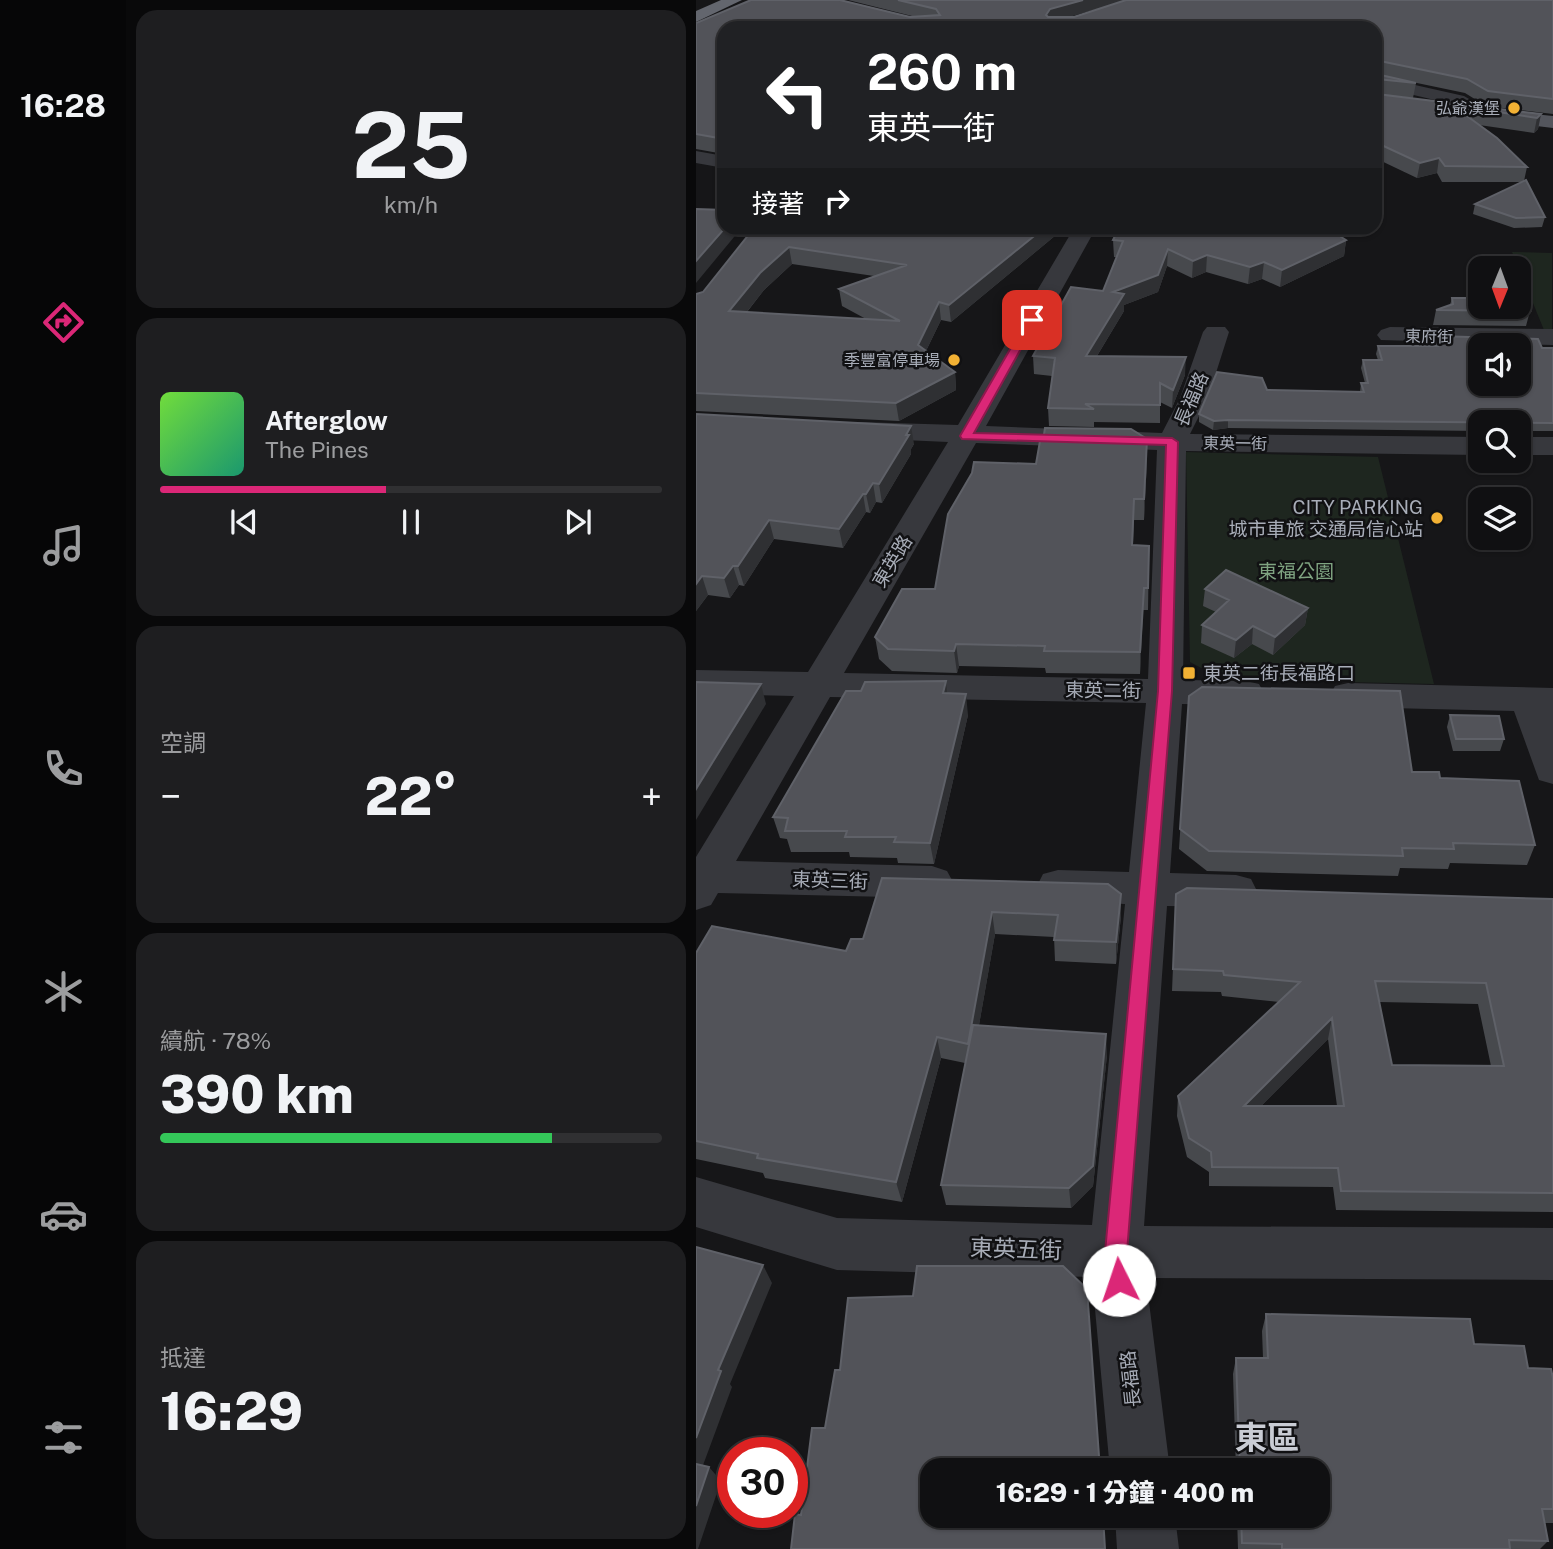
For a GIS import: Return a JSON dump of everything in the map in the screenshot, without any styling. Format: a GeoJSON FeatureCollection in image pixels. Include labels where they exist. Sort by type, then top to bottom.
{"type":"FeatureCollection","features":[{"type":"Feature","properties":{"kind":"highway"},"geometry":{"type":"LineString","coordinates":[[696,17],[734,0]]}},
{"type":"Feature","properties":{"kind":"main road"},"geometry":{"type":"LineString","coordinates":[[1382,102],[1552,122]]}},
{"type":"Feature","properties":{"kind":"street"},"geometry":{"type":"LineString","coordinates":[[696,27],[753,4]]}},
{"type":"Feature","properties":{"kind":"street"},"geometry":{"type":"LineString","coordinates":[[1382,83],[1458,100],[1487,115]]}},
{"type":"Feature","properties":{"kind":"street"},"geometry":{"type":"LineString","coordinates":[[696,158],[717,161]]}},
{"type":"Feature","properties":{"kind":"street","name":"東英路"},"geometry":{"type":"LineString","coordinates":[[699,882],[966,436],[1081,235]]}},
{"type":"Feature","properties":{"kind":"street","name":"長福路"},"geometry":{"type":"LineString","coordinates":[[1139,1458],[1116,1252],[1165,691],[1172,442],[1194,398],[1216,332]]}},
{"type":"Feature","properties":{"kind":"street","name":"東府街"},"geometry":{"type":"LineString","coordinates":[[1390,335],[1552,337]]}},
{"type":"Feature","properties":{"kind":"street","name":"東英一街"},"geometry":{"type":"LineString","coordinates":[[831,428],[966,436],[1172,442],[1468,446]]}},
{"type":"Feature","properties":{"kind":"street"},"geometry":{"type":"LineString","coordinates":[[1531,446],[1552,446]]}},
{"type":"Feature","properties":{"kind":"street","name":"東英二街"},"geometry":{"type":"LineString","coordinates":[[696,682],[1277,694]]}},
{"type":"Feature","properties":{"kind":"street"},"geometry":{"type":"LineString","coordinates":[[1319,695],[1540,700],[1552,770]]}},
{"type":"Feature","properties":{"kind":"street","name":"東英三街"},"geometry":{"type":"LineString","coordinates":[[699,882],[968,883]]}},
{"type":"Feature","properties":{"kind":"street"},"geometry":{"type":"LineString","coordinates":[[1024,885],[1274,892]]}},
{"type":"Feature","properties":{"kind":"street","name":"東英五街"},"geometry":{"type":"LineString","coordinates":[[696,1202],[837,1244],[1116,1252],[1552,1254]]}},
{"type":"Feature","properties":{"kind":"street"},"geometry":{"type":"LineString","coordinates":[[1146,1528],[1149,1549]]}},
{"type":"Feature","properties":{"kind":"green space"},"geometry":{"type":"Polygon","coordinates":[[[1512,252],[1552,253],[1552,330],[1544,330],[1531,298],[1531,256],[1514,256],[1512,252]]]}},
{"type":"Feature","properties":{"kind":"green space","name":"東福公園"},"geometry":{"type":"Polygon","coordinates":[[[1186,452],[1378,457],[1434,684],[1222,679],[1190,662],[1186,452]]]}},
{"type":"Feature","properties":{"kind":"building"},"geometry":{"type":"Polygon","coordinates":[[[751,0],[840,0],[910,17],[940,15],[936,9],[898,0],[1083,0],[1050,9],[1046,15],[1074,17],[1126,0],[1553,0],[1553,99],[1488,91],[1467,79],[1382,61],[1382,21],[717,21],[717,138],[696,134],[696,23],[751,0]]]}},
{"type":"Feature","properties":{"kind":"building"},"geometry":{"type":"Polygon","coordinates":[[[1382,75],[1416,83],[1382,80],[1382,75]]]}},
{"type":"Feature","properties":{"kind":"building"},"geometry":{"type":"Polygon","coordinates":[[[1382,95],[1541,114],[1537,118],[1452,105],[1497,138],[1527,167],[1445,166],[1439,158],[1420,163],[1382,145],[1382,95]]]}},
{"type":"Feature","properties":{"kind":"building"},"geometry":{"type":"Polygon","coordinates":[[[1526,180],[1545,217],[1516,218],[1475,204],[1526,180]]]}},
{"type":"Feature","properties":{"kind":"building"},"geometry":{"type":"Polygon","coordinates":[[[696,209],[717,210],[719,235],[696,261],[696,209]]]}},
{"type":"Feature","properties":{"kind":"building"},"geometry":{"type":"Polygon","coordinates":[[[748,235],[1035,235],[949,305],[939,302],[918,345],[955,372],[896,403],[696,393],[696,294],[703,292],[748,235]],[[789,247],[760,273],[729,311],[900,321],[839,289],[907,265],[789,247]]]}},
{"type":"Feature","properties":{"kind":"building"},"geometry":{"type":"Polygon","coordinates":[[[1116,235],[1338,235],[1346,240],[1282,270],[1264,262],[1250,267],[1207,255],[1193,261],[1168,249],[1158,275],[1113,292],[1124,294],[1086,356],[1186,357],[1173,390],[1160,383],[1160,405],[1085,404],[1094,409],[1048,408],[1055,358],[1033,356],[1071,287],[1103,291],[1123,241],[1113,240],[1116,235]]]}},
{"type":"Feature","properties":{"kind":"building"},"geometry":{"type":"Polygon","coordinates":[[[1452,298],[1468,298],[1468,310],[1436,310],[1453,304],[1452,298]]]}},
{"type":"Feature","properties":{"kind":"building"},"geometry":{"type":"Polygon","coordinates":[[[1437,336],[1468,337],[1468,396],[1531,396],[1531,339],[1538,339],[1542,348],[1553,348],[1553,423],[1531,423],[1531,410],[1468,410],[1468,422],[1214,421],[1199,414],[1217,372],[1262,378],[1267,390],[1364,392],[1361,383],[1368,383],[1363,360],[1382,360],[1378,346],[1438,346],[1437,336]]]}},
{"type":"Feature","properties":{"kind":"building"},"geometry":{"type":"Polygon","coordinates":[[[696,414],[911,426],[906,435],[909,435],[879,484],[873,483],[866,494],[863,494],[839,529],[769,520],[738,566],[733,566],[724,578],[702,576],[696,584],[696,414]]]}},
{"type":"Feature","properties":{"kind":"building"},"geometry":{"type":"Polygon","coordinates":[[[1045,428],[1131,429],[1147,439],[1144,499],[1134,499],[1132,545],[1149,546],[1148,588],[1144,588],[1140,652],[1044,651],[1045,646],[956,644],[954,651],[888,649],[875,637],[902,589],[935,589],[948,514],[972,473],[974,462],[1036,464],[1045,428]]]}},
{"type":"Feature","properties":{"kind":"building"},"geometry":{"type":"Polygon","coordinates":[[[1226,570],[1308,608],[1275,637],[1253,626],[1236,640],[1202,625],[1229,600],[1205,589],[1226,570]]]}},
{"type":"Feature","properties":{"kind":"building"},"geometry":{"type":"Polygon","coordinates":[[[946,681],[943,693],[966,694],[930,843],[894,842],[896,837],[845,837],[847,831],[785,831],[788,818],[773,817],[846,691],[861,691],[865,682],[946,681]]]}},
{"type":"Feature","properties":{"kind":"building"},"geometry":{"type":"Polygon","coordinates":[[[696,682],[761,684],[696,789],[696,682]]]}},
{"type":"Feature","properties":{"kind":"building"},"geometry":{"type":"Polygon","coordinates":[[[1202,687],[1400,691],[1412,772],[1439,772],[1440,778],[1519,781],[1535,845],[1453,843],[1454,849],[1402,848],[1403,856],[1209,851],[1180,829],[1189,696],[1202,687]]]}},
{"type":"Feature","properties":{"kind":"building"},"geometry":{"type":"Polygon","coordinates":[[[1450,715],[1499,716],[1504,739],[1456,739],[1450,715]]]}},
{"type":"Feature","properties":{"kind":"building"},"geometry":{"type":"Polygon","coordinates":[[[882,878],[1108,884],[1121,894],[1116,942],[1054,940],[1058,915],[992,912],[968,1044],[937,1037],[896,1182],[757,1158],[758,1154],[696,1141],[696,953],[712,926],[846,951],[851,939],[863,939],[882,878]]]}},
{"type":"Feature","properties":{"kind":"building"},"geometry":{"type":"Polygon","coordinates":[[[1187,888],[1553,899],[1553,1193],[1341,1191],[1338,1168],[1212,1167],[1211,1152],[1189,1138],[1178,1096],[1300,982],[1224,975],[1223,971],[1173,969],[1176,894],[1187,888]],[[1375,981],[1392,1065],[1504,1066],[1486,983],[1375,981]],[[1332,1018],[1244,1106],[1344,1106],[1332,1018]]]}},
{"type":"Feature","properties":{"kind":"building"},"geometry":{"type":"Polygon","coordinates":[[[973,1025],[1106,1034],[1093,1166],[1069,1188],[941,1185],[973,1025]]]}},
{"type":"Feature","properties":{"kind":"building"},"geometry":{"type":"Polygon","coordinates":[[[696,1247],[763,1265],[718,1370],[721,1371],[696,1438],[696,1247]]]}},
{"type":"Feature","properties":{"kind":"building"},"geometry":{"type":"Polygon","coordinates":[[[917,1266],[1063,1266],[1087,1289],[1099,1458],[920,1458],[920,1528],[1104,1528],[1105,1549],[791,1549],[793,1528],[808,1528],[808,1460],[812,1428],[825,1428],[835,1370],[840,1370],[848,1298],[913,1296],[917,1266]]]}},
{"type":"Feature","properties":{"kind":"building"},"geometry":{"type":"Polygon","coordinates":[[[1266,1314],[1470,1319],[1474,1344],[1524,1346],[1528,1368],[1551,1369],[1553,1378],[1553,1509],[1542,1509],[1548,1541],[1509,1540],[1510,1549],[1282,1549],[1282,1544],[1242,1543],[1241,1528],[1330,1528],[1330,1458],[1240,1458],[1236,1358],[1268,1358],[1266,1314]]]}},
{"type":"Feature","properties":{"kind":"building"},"geometry":{"type":"Polygon","coordinates":[[[696,1464],[709,1467],[696,1506],[696,1464]]]}},
{"type":"Feature","properties":{"kind":"place","name":"弘爺漢堡"},"geometry":{"type":"Point","coordinates":[1514,108]}},
{"type":"Feature","properties":{"kind":"place","name":"季豐富停車場"},"geometry":{"type":"Point","coordinates":[954,360]}},
{"type":"Feature","properties":{"kind":"place","name":"CITY PARKING 城市車旅 交通局信心站"},"geometry":{"type":"Point","coordinates":[1437,518]}},
{"type":"Feature","properties":{"kind":"place","name":"東英二街長福路口"},"geometry":{"type":"Point","coordinates":[1189,673]}},
{"type":"Feature","properties":{"kind":"district","name":"東區"},"geometry":{"type":"Point","coordinates":[1267,1438]}},
{"type":"Feature","properties":{"kind":"route"},"geometry":{"type":"LineString","coordinates":[[1032,320],[966,436],[1172,442],[1165,691],[1116,1252],[1119,1280]]}}]}
